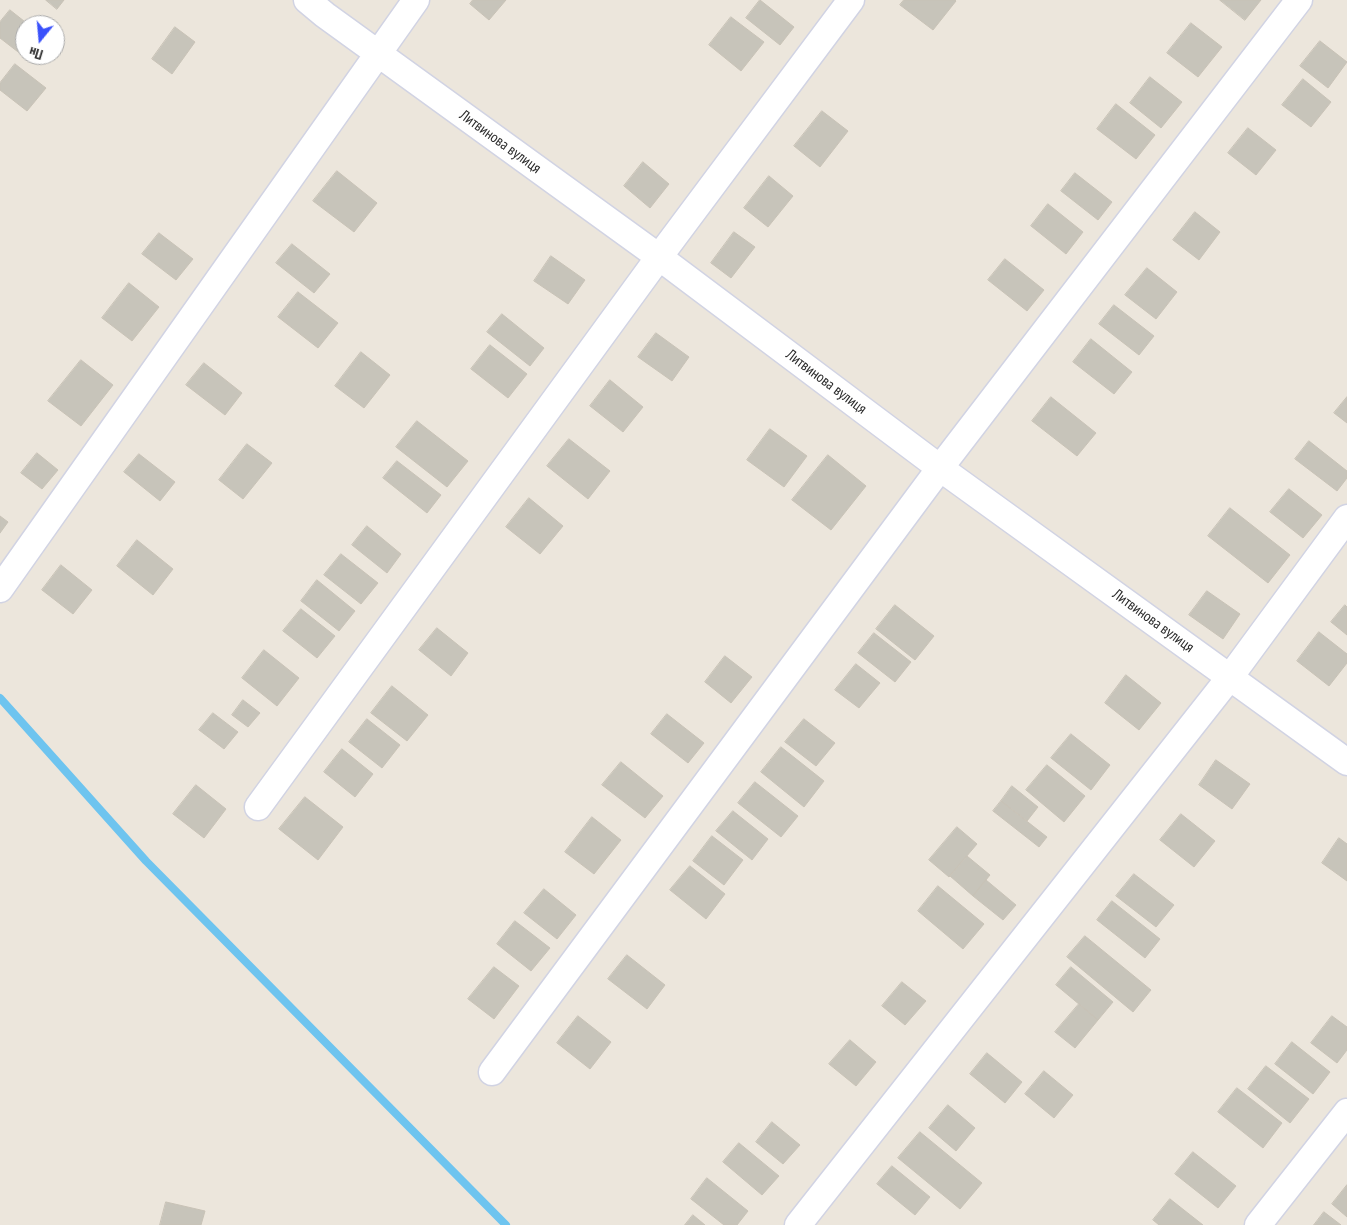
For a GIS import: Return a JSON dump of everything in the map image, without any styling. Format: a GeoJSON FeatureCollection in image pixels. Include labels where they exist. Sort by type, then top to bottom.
{"type":"FeatureCollection","features":[{"type":"Feature","properties":{"kind":"street","name":"Литвинова вулиця"},"geometry":{"type":"LineString","coordinates":[[307,0],[659,257],[940,468],[1347,762]]}},
{"type":"Feature","properties":{"kind":"street"},"geometry":{"type":"LineString","coordinates":[[0,589],[377,52],[416,0]]}},
{"type":"Feature","properties":{"kind":"street"},"geometry":{"type":"LineString","coordinates":[[258,807],[659,257],[851,0]]}},
{"type":"Feature","properties":{"kind":"street"},"geometry":{"type":"LineString","coordinates":[[492,1072],[940,468],[1299,0]]}},
{"type":"Feature","properties":{"kind":"street"},"geometry":{"type":"LineString","coordinates":[[798,1225],[1230,677],[1347,518]]}},
{"type":"Feature","properties":{"kind":"street"},"geometry":{"type":"LineString","coordinates":[[1258,1225],[1347,1112]]}},
{"type":"Feature","properties":{"kind":"building"},"geometry":{"type":"Polygon","coordinates":[[[46,0],[64,0],[57,9],[46,0]]]}},
{"type":"Feature","properties":{"kind":"building"},"geometry":{"type":"Polygon","coordinates":[[[473,0],[506,0],[489,20],[470,4],[473,0]]]}},
{"type":"Feature","properties":{"kind":"building"},"geometry":{"type":"Polygon","coordinates":[[[760,0],[794,27],[780,45],[746,18],[760,0]]]}},
{"type":"Feature","properties":{"kind":"building"},"geometry":{"type":"Polygon","coordinates":[[[904,0],[956,1],[933,30],[900,5],[904,0]]]}},
{"type":"Feature","properties":{"kind":"building"},"geometry":{"type":"Polygon","coordinates":[[[1220,0],[1261,0],[1245,20],[1220,0]]]}},
{"type":"Feature","properties":{"kind":"building"},"geometry":{"type":"Polygon","coordinates":[[[10,10],[16,15],[15,50],[0,38],[0,22],[10,10]]]}},
{"type":"Feature","properties":{"kind":"building"},"geometry":{"type":"Polygon","coordinates":[[[731,17],[764,42],[741,71],[709,45],[731,17]]]}},
{"type":"Feature","properties":{"kind":"building"},"geometry":{"type":"Polygon","coordinates":[[[1191,23],[1222,47],[1198,77],[1167,53],[1191,23]]]}},
{"type":"Feature","properties":{"kind":"building"},"geometry":{"type":"Polygon","coordinates":[[[175,27],[195,42],[172,74],[152,59],[175,27]]]}},
{"type":"Feature","properties":{"kind":"building"},"geometry":{"type":"Polygon","coordinates":[[[1320,41],[1347,62],[1328,88],[1300,66],[1320,41]]]}},
{"type":"Feature","properties":{"kind":"building"},"geometry":{"type":"Polygon","coordinates":[[[15,64],[46,88],[27,111],[0,90],[0,83],[15,64]]]}},
{"type":"Feature","properties":{"kind":"building"},"geometry":{"type":"Polygon","coordinates":[[[1150,77],[1182,102],[1161,128],[1130,103],[1150,77]]]}},
{"type":"Feature","properties":{"kind":"building"},"geometry":{"type":"Polygon","coordinates":[[[1303,79],[1331,102],[1311,127],[1282,105],[1303,79]]]}},
{"type":"Feature","properties":{"kind":"building"},"geometry":{"type":"Polygon","coordinates":[[[1116,104],[1155,135],[1136,159],[1097,129],[1116,104]]]}},
{"type":"Feature","properties":{"kind":"building"},"geometry":{"type":"Polygon","coordinates":[[[822,111],[848,131],[820,167],[794,146],[822,111]]]}},
{"type":"Feature","properties":{"kind":"building"},"geometry":{"type":"Polygon","coordinates":[[[1248,128],[1276,150],[1256,175],[1228,153],[1248,128]]]}},
{"type":"Feature","properties":{"kind":"building"},"geometry":{"type":"Polygon","coordinates":[[[643,162],[669,184],[650,208],[624,186],[643,162]]]}},
{"type":"Feature","properties":{"kind":"building"},"geometry":{"type":"Polygon","coordinates":[[[337,171],[377,203],[354,232],[313,201],[337,171]]]}},
{"type":"Feature","properties":{"kind":"building"},"geometry":{"type":"Polygon","coordinates":[[[1075,173],[1112,202],[1098,220],[1061,191],[1075,173]]]}},
{"type":"Feature","properties":{"kind":"building"},"geometry":{"type":"Polygon","coordinates":[[[769,176],[793,196],[768,227],[744,208],[769,176]]]}},
{"type":"Feature","properties":{"kind":"building"},"geometry":{"type":"Polygon","coordinates":[[[1048,204],[1083,232],[1066,254],[1031,226],[1048,204]]]}},
{"type":"Feature","properties":{"kind":"building"},"geometry":{"type":"Polygon","coordinates":[[[1195,212],[1220,232],[1199,260],[1173,240],[1195,212]]]}},
{"type":"Feature","properties":{"kind":"building"},"geometry":{"type":"Polygon","coordinates":[[[734,232],[755,247],[731,278],[711,263],[734,232]]]}},
{"type":"Feature","properties":{"kind":"building"},"geometry":{"type":"Polygon","coordinates":[[[159,233],[193,259],[176,280],[142,254],[159,233]]]}},
{"type":"Feature","properties":{"kind":"building"},"geometry":{"type":"Polygon","coordinates":[[[292,244],[330,274],[314,293],[276,263],[292,244]]]}},
{"type":"Feature","properties":{"kind":"building"},"geometry":{"type":"Polygon","coordinates":[[[551,256],[585,280],[568,304],[534,281],[551,256]]]}},
{"type":"Feature","properties":{"kind":"building"},"geometry":{"type":"Polygon","coordinates":[[[1005,259],[1044,290],[1027,311],[988,280],[1005,259]]]}},
{"type":"Feature","properties":{"kind":"building"},"geometry":{"type":"Polygon","coordinates":[[[1147,268],[1177,292],[1156,319],[1125,295],[1147,268]]]}},
{"type":"Feature","properties":{"kind":"building"},"geometry":{"type":"Polygon","coordinates":[[[129,283],[159,307],[132,341],[102,318],[129,283]]]}},
{"type":"Feature","properties":{"kind":"building"},"geometry":{"type":"Polygon","coordinates":[[[298,292],[338,323],[318,348],[278,317],[298,292]]]}},
{"type":"Feature","properties":{"kind":"building"},"geometry":{"type":"Polygon","coordinates":[[[1114,305],[1154,336],[1139,355],[1099,324],[1114,305]]]}},
{"type":"Feature","properties":{"kind":"building"},"geometry":{"type":"Polygon","coordinates":[[[502,314],[544,348],[530,366],[487,332],[502,314]]]}},
{"type":"Feature","properties":{"kind":"building"},"geometry":{"type":"Polygon","coordinates":[[[656,333],[689,357],[672,381],[638,357],[656,333]]]}},
{"type":"Feature","properties":{"kind":"building"},"geometry":{"type":"Polygon","coordinates":[[[1091,339],[1132,372],[1114,394],[1073,362],[1091,339]]]}},
{"type":"Feature","properties":{"kind":"building"},"geometry":{"type":"Polygon","coordinates":[[[490,345],[527,374],[508,398],[471,369],[490,345]]]}},
{"type":"Feature","properties":{"kind":"building"},"geometry":{"type":"Polygon","coordinates":[[[361,352],[390,375],[364,408],[335,386],[361,352]]]}},
{"type":"Feature","properties":{"kind":"building"},"geometry":{"type":"Polygon","coordinates":[[[81,360],[113,385],[81,426],[48,401],[81,360]]]}},
{"type":"Feature","properties":{"kind":"building"},"geometry":{"type":"Polygon","coordinates":[[[204,363],[242,393],[225,415],[186,385],[204,363]]]}},
{"type":"Feature","properties":{"kind":"building"},"geometry":{"type":"Polygon","coordinates":[[[610,380],[643,407],[623,432],[590,406],[610,380]]]}},
{"type":"Feature","properties":{"kind":"building"},"geometry":{"type":"Polygon","coordinates":[[[1051,397],[1096,433],[1077,456],[1032,421],[1051,397]]]}},
{"type":"Feature","properties":{"kind":"building"},"geometry":{"type":"Polygon","coordinates":[[[1347,397],[1347,423],[1334,413],[1347,397]]]}},
{"type":"Feature","properties":{"kind":"building"},"geometry":{"type":"Polygon","coordinates":[[[417,421],[468,461],[447,487],[396,447],[417,421]]]}},
{"type":"Feature","properties":{"kind":"building"},"geometry":{"type":"Polygon","coordinates":[[[770,429],[807,456],[784,487],[747,460],[770,429]]]}},
{"type":"Feature","properties":{"kind":"building"},"geometry":{"type":"Polygon","coordinates":[[[569,439],[610,471],[588,499],[547,466],[569,439]]]}},
{"type":"Feature","properties":{"kind":"building"},"geometry":{"type":"Polygon","coordinates":[[[1309,441],[1347,471],[1347,478],[1337,491],[1295,459],[1309,441]]]}},
{"type":"Feature","properties":{"kind":"building"},"geometry":{"type":"Polygon","coordinates":[[[247,444],[272,463],[243,499],[219,480],[247,444]]]}},
{"type":"Feature","properties":{"kind":"building"},"geometry":{"type":"Polygon","coordinates":[[[37,453],[58,470],[42,489],[21,473],[37,453]]]}},
{"type":"Feature","properties":{"kind":"building"},"geometry":{"type":"Polygon","coordinates":[[[139,454],[175,482],[160,501],[124,472],[139,454]]]}},
{"type":"Feature","properties":{"kind":"building"},"geometry":{"type":"Polygon","coordinates":[[[828,455],[866,486],[831,530],[792,500],[828,455]]]}},
{"type":"Feature","properties":{"kind":"building"},"geometry":{"type":"Polygon","coordinates":[[[397,461],[441,495],[427,513],[383,478],[397,461]]]}},
{"type":"Feature","properties":{"kind":"building"},"geometry":{"type":"Polygon","coordinates":[[[1289,489],[1322,515],[1303,538],[1270,512],[1289,489]]]}},
{"type":"Feature","properties":{"kind":"building"},"geometry":{"type":"Polygon","coordinates":[[[529,498],[563,526],[540,554],[506,527],[529,498]]]}},
{"type":"Feature","properties":{"kind":"building"},"geometry":{"type":"Polygon","coordinates":[[[1230,508],[1290,555],[1268,583],[1208,536],[1230,508]]]}},
{"type":"Feature","properties":{"kind":"building"},"geometry":{"type":"Polygon","coordinates":[[[0,516],[8,522],[0,533],[0,516]]]}},
{"type":"Feature","properties":{"kind":"building"},"geometry":{"type":"Polygon","coordinates":[[[367,526],[401,554],[387,573],[352,545],[367,526]]]}},
{"type":"Feature","properties":{"kind":"building"},"geometry":{"type":"Polygon","coordinates":[[[137,540],[173,569],[153,595],[117,566],[137,540]]]}},
{"type":"Feature","properties":{"kind":"building"},"geometry":{"type":"Polygon","coordinates":[[[341,554],[378,583],[361,604],[324,575],[341,554]]]}},
{"type":"Feature","properties":{"kind":"building"},"geometry":{"type":"Polygon","coordinates":[[[61,565],[92,590],[73,614],[42,590],[61,565]]]}},
{"type":"Feature","properties":{"kind":"building"},"geometry":{"type":"Polygon","coordinates":[[[317,580],[355,611],[339,631],[301,601],[317,580]]]}},
{"type":"Feature","properties":{"kind":"building"},"geometry":{"type":"Polygon","coordinates":[[[1207,591],[1240,614],[1223,639],[1189,615],[1207,591]]]}},
{"type":"Feature","properties":{"kind":"building"},"geometry":{"type":"Polygon","coordinates":[[[895,605],[934,636],[915,660],[876,629],[895,605]]]}},
{"type":"Feature","properties":{"kind":"building"},"geometry":{"type":"Polygon","coordinates":[[[1345,605],[1347,607],[1347,635],[1331,622],[1345,605]]]}},
{"type":"Feature","properties":{"kind":"building"},"geometry":{"type":"Polygon","coordinates":[[[301,609],[335,636],[317,658],[283,631],[301,609]]]}},
{"type":"Feature","properties":{"kind":"building"},"geometry":{"type":"Polygon","coordinates":[[[437,628],[468,653],[451,676],[419,650],[437,628]]]}},
{"type":"Feature","properties":{"kind":"building"},"geometry":{"type":"Polygon","coordinates":[[[1319,632],[1347,654],[1347,663],[1329,686],[1297,661],[1319,632]]]}},
{"type":"Feature","properties":{"kind":"building"},"geometry":{"type":"Polygon","coordinates":[[[874,633],[911,662],[895,682],[858,653],[874,633]]]}},
{"type":"Feature","properties":{"kind":"building"},"geometry":{"type":"Polygon","coordinates":[[[264,650],[299,678],[277,706],[242,678],[264,650]]]}},
{"type":"Feature","properties":{"kind":"building"},"geometry":{"type":"Polygon","coordinates":[[[725,656],[752,677],[731,703],[705,682],[725,656]]]}},
{"type":"Feature","properties":{"kind":"building"},"geometry":{"type":"Polygon","coordinates":[[[856,664],[880,683],[859,708],[835,690],[856,664]]]}},
{"type":"Feature","properties":{"kind":"building"},"geometry":{"type":"Polygon","coordinates":[[[1126,675],[1161,703],[1139,730],[1105,703],[1126,675]]]}},
{"type":"Feature","properties":{"kind":"building"},"geometry":{"type":"Polygon","coordinates":[[[392,686],[428,715],[407,741],[371,713],[392,686]]]}},
{"type":"Feature","properties":{"kind":"building"},"geometry":{"type":"Polygon","coordinates":[[[243,700],[260,713],[248,727],[232,715],[243,700]]]}},
{"type":"Feature","properties":{"kind":"building"},"geometry":{"type":"Polygon","coordinates":[[[213,713],[238,732],[224,749],[199,730],[213,713]]]}},
{"type":"Feature","properties":{"kind":"building"},"geometry":{"type":"Polygon","coordinates":[[[667,714],[704,743],[688,763],[651,734],[667,714]]]}},
{"type":"Feature","properties":{"kind":"building"},"geometry":{"type":"Polygon","coordinates":[[[367,719],[400,745],[382,768],[349,742],[367,719]]]}},
{"type":"Feature","properties":{"kind":"building"},"geometry":{"type":"Polygon","coordinates":[[[804,719],[835,743],[816,766],[785,742],[804,719]]]}},
{"type":"Feature","properties":{"kind":"building"},"geometry":{"type":"Polygon","coordinates":[[[1071,734],[1110,765],[1091,790],[1051,758],[1071,734]]]}},
{"type":"Feature","properties":{"kind":"building"},"geometry":{"type":"Polygon","coordinates":[[[781,747],[824,781],[804,807],[761,772],[781,747]]]}},
{"type":"Feature","properties":{"kind":"building"},"geometry":{"type":"Polygon","coordinates":[[[342,749],[373,774],[355,797],[324,772],[342,749]]]}},
{"type":"Feature","properties":{"kind":"building"},"geometry":{"type":"Polygon","coordinates":[[[1216,760],[1250,784],[1232,809],[1199,785],[1216,760]]]}},
{"type":"Feature","properties":{"kind":"building"},"geometry":{"type":"Polygon","coordinates":[[[621,762],[663,796],[645,818],[602,785],[621,762]]]}},
{"type":"Feature","properties":{"kind":"building"},"geometry":{"type":"Polygon","coordinates":[[[1047,765],[1085,796],[1064,822],[1026,790],[1047,765]]]}},
{"type":"Feature","properties":{"kind":"building"},"geometry":{"type":"Polygon","coordinates":[[[755,782],[798,816],[781,837],[738,803],[755,782]]]}},
{"type":"Feature","properties":{"kind":"building"},"geometry":{"type":"Polygon","coordinates":[[[196,785],[226,809],[204,838],[173,814],[196,785]]]}},
{"type":"Feature","properties":{"kind":"building"},"geometry":{"type":"Polygon","coordinates":[[[1012,786],[1038,807],[1027,821],[1001,801],[1012,786]]]}},
{"type":"Feature","properties":{"kind":"building"},"geometry":{"type":"Polygon","coordinates":[[[305,797],[343,827],[318,860],[279,829],[305,797]]]}},
{"type":"Feature","properties":{"kind":"building"},"geometry":{"type":"Polygon","coordinates":[[[1001,801],[1047,837],[1039,847],[993,811],[1001,801]]]}},
{"type":"Feature","properties":{"kind":"building"},"geometry":{"type":"Polygon","coordinates":[[[733,811],[768,839],[752,860],[716,831],[733,811]]]}},
{"type":"Feature","properties":{"kind":"building"},"geometry":{"type":"Polygon","coordinates":[[[1181,814],[1215,841],[1194,867],[1160,840],[1181,814]]]}},
{"type":"Feature","properties":{"kind":"building"},"geometry":{"type":"Polygon","coordinates":[[[592,817],[621,840],[594,874],[565,852],[592,817]]]}},
{"type":"Feature","properties":{"kind":"building"},"geometry":{"type":"Polygon","coordinates":[[[957,827],[977,844],[949,877],[929,860],[957,827]]]}},
{"type":"Feature","properties":{"kind":"building"},"geometry":{"type":"Polygon","coordinates":[[[712,836],[743,860],[724,885],[693,861],[712,836]]]}},
{"type":"Feature","properties":{"kind":"building"},"geometry":{"type":"Polygon","coordinates":[[[1339,838],[1347,844],[1347,881],[1322,863],[1339,838]]]}},
{"type":"Feature","properties":{"kind":"building"},"geometry":{"type":"Polygon","coordinates":[[[967,856],[990,875],[973,896],[950,876],[967,856]]]}},
{"type":"Feature","properties":{"kind":"building"},"geometry":{"type":"Polygon","coordinates":[[[690,866],[725,894],[706,919],[670,890],[690,866]]]}},
{"type":"Feature","properties":{"kind":"building"},"geometry":{"type":"Polygon","coordinates":[[[1134,874],[1174,905],[1156,927],[1116,896],[1134,874]]]}},
{"type":"Feature","properties":{"kind":"building"},"geometry":{"type":"Polygon","coordinates":[[[986,880],[1016,905],[1003,920],[973,896],[986,880]]]}},
{"type":"Feature","properties":{"kind":"building"},"geometry":{"type":"Polygon","coordinates":[[[938,886],[984,924],[963,949],[918,911],[938,886]]]}},
{"type":"Feature","properties":{"kind":"building"},"geometry":{"type":"Polygon","coordinates":[[[544,889],[576,915],[557,939],[524,913],[544,889]]]}},
{"type":"Feature","properties":{"kind":"building"},"geometry":{"type":"Polygon","coordinates":[[[1112,901],[1160,939],[1145,958],[1097,920],[1112,901]]]}},
{"type":"Feature","properties":{"kind":"building"},"geometry":{"type":"Polygon","coordinates":[[[515,921],[550,948],[531,971],[497,944],[515,921]]]}},
{"type":"Feature","properties":{"kind":"building"},"geometry":{"type":"Polygon","coordinates":[[[1085,936],[1151,990],[1133,1012],[1067,957],[1085,936]]]}},
{"type":"Feature","properties":{"kind":"building"},"geometry":{"type":"Polygon","coordinates":[[[627,955],[665,985],[647,1009],[608,979],[627,955]]]}},
{"type":"Feature","properties":{"kind":"building"},"geometry":{"type":"Polygon","coordinates":[[[494,967],[519,986],[494,1019],[468,999],[494,967]]]}},
{"type":"Feature","properties":{"kind":"building"},"geometry":{"type":"Polygon","coordinates":[[[1071,967],[1113,1002],[1098,1020],[1056,985],[1071,967]]]}},
{"type":"Feature","properties":{"kind":"building"},"geometry":{"type":"Polygon","coordinates":[[[902,982],[926,1001],[905,1025],[882,1006],[902,982]]]}},
{"type":"Feature","properties":{"kind":"building"},"geometry":{"type":"Polygon","coordinates":[[[1079,1004],[1098,1020],[1075,1048],[1055,1032],[1079,1004]]]}},
{"type":"Feature","properties":{"kind":"building"},"geometry":{"type":"Polygon","coordinates":[[[578,1016],[611,1042],[590,1069],[557,1043],[578,1016]]]}},
{"type":"Feature","properties":{"kind":"building"},"geometry":{"type":"Polygon","coordinates":[[[1332,1016],[1347,1027],[1347,1050],[1337,1063],[1311,1043],[1332,1016]]]}},
{"type":"Feature","properties":{"kind":"building"},"geometry":{"type":"Polygon","coordinates":[[[850,1040],[876,1062],[856,1086],[829,1064],[850,1040]]]}},
{"type":"Feature","properties":{"kind":"building"},"geometry":{"type":"Polygon","coordinates":[[[1292,1042],[1330,1072],[1313,1094],[1275,1064],[1292,1042]]]}},
{"type":"Feature","properties":{"kind":"building"},"geometry":{"type":"Polygon","coordinates":[[[987,1053],[1022,1082],[1005,1103],[970,1074],[987,1053]]]}},
{"type":"Feature","properties":{"kind":"building"},"geometry":{"type":"Polygon","coordinates":[[[1266,1066],[1309,1099],[1290,1123],[1248,1089],[1266,1066]]]}},
{"type":"Feature","properties":{"kind":"building"},"geometry":{"type":"Polygon","coordinates":[[[1044,1071],[1073,1095],[1054,1118],[1025,1094],[1044,1071]]]}},
{"type":"Feature","properties":{"kind":"building"},"geometry":{"type":"Polygon","coordinates":[[[1237,1088],[1282,1123],[1263,1148],[1218,1112],[1237,1088]]]}},
{"type":"Feature","properties":{"kind":"building"},"geometry":{"type":"Polygon","coordinates":[[[948,1105],[975,1128],[956,1151],[929,1128],[948,1105]]]}},
{"type":"Feature","properties":{"kind":"building"},"geometry":{"type":"Polygon","coordinates":[[[772,1122],[800,1145],[783,1164],[756,1142],[772,1122]]]}},
{"type":"Feature","properties":{"kind":"building"},"geometry":{"type":"Polygon","coordinates":[[[920,1132],[982,1183],[960,1209],[898,1158],[920,1132]]]}},
{"type":"Feature","properties":{"kind":"building"},"geometry":{"type":"Polygon","coordinates":[[[739,1143],[779,1176],[762,1195],[723,1162],[739,1143]]]}},
{"type":"Feature","properties":{"kind":"building"},"geometry":{"type":"Polygon","coordinates":[[[1193,1152],[1236,1186],[1218,1208],[1175,1174],[1193,1152]]]}},
{"type":"Feature","properties":{"kind":"building"},"geometry":{"type":"Polygon","coordinates":[[[892,1166],[930,1197],[915,1215],[877,1184],[892,1166]]]}},
{"type":"Feature","properties":{"kind":"building"},"geometry":{"type":"Polygon","coordinates":[[[707,1178],[748,1211],[737,1225],[724,1225],[691,1199],[707,1178]]]}},
{"type":"Feature","properties":{"kind":"building"},"geometry":{"type":"Polygon","coordinates":[[[1347,1185],[1347,1217],[1332,1204],[1347,1185]]]}},
{"type":"Feature","properties":{"kind":"building"},"geometry":{"type":"Polygon","coordinates":[[[1170,1199],[1203,1225],[1159,1225],[1153,1220],[1170,1199]]]}},
{"type":"Feature","properties":{"kind":"building"},"geometry":{"type":"Polygon","coordinates":[[[166,1202],[205,1211],[201,1225],[160,1225],[166,1202]]]}},
{"type":"Feature","properties":{"kind":"building"},"geometry":{"type":"Polygon","coordinates":[[[1324,1212],[1341,1225],[1314,1225],[1324,1212]]]}},
{"type":"Feature","properties":{"kind":"building"},"geometry":{"type":"Polygon","coordinates":[[[693,1215],[705,1225],[685,1225],[693,1215]]]}},
{"type":"Feature","properties":{"kind":"waterway"},"geometry":{"type":"LineString","coordinates":[[0,698],[146,861],[506,1225]]}}]}
